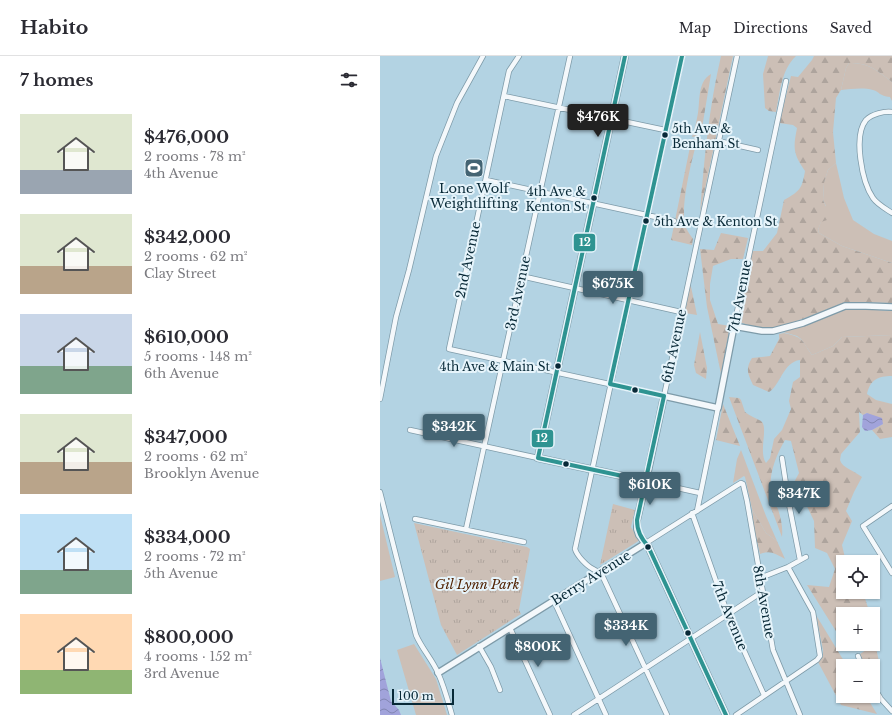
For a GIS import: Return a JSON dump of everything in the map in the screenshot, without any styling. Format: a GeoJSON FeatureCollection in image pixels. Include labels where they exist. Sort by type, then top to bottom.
{"type":"FeatureCollection","features":[{"type":"Feature","properties":{"kind":"main road","name":"6th Avenue"},"geometry":{"type":"LineString","coordinates":[[646,481],[637,524],[639,535],[646,543],[726,715]]}},
{"type":"Feature","properties":{"kind":"street"},"geometry":{"type":"LineString","coordinates":[[380,399],[396,317],[409,270],[436,156],[457,103],[483,56]]}},
{"type":"Feature","properties":{"kind":"street","name":"2nd Avenue"},"geometry":{"type":"LineString","coordinates":[[503,361],[449,349],[509,71],[519,56]]}},
{"type":"Feature","properties":{"kind":"street","name":"3rd Avenue"},"geometry":{"type":"LineString","coordinates":[[466,530],[570,56]]}},
{"type":"Feature","properties":{"kind":"street"},"geometry":{"type":"LineString","coordinates":[[538,458],[625,56]]}},
{"type":"Feature","properties":{"kind":"street"},"geometry":{"type":"LineString","coordinates":[[667,715],[599,572],[592,569],[576,553],[575,549],[682,56]]}},
{"type":"Feature","properties":{"kind":"street","name":"6th Avenue"},"geometry":{"type":"LineString","coordinates":[[646,481],[737,56]]}},
{"type":"Feature","properties":{"kind":"street","name":"7th Avenue"},"geometry":{"type":"LineString","coordinates":[[764,695],[728,615],[694,512],[700,493],[786,81]]}},
{"type":"Feature","properties":{"kind":"street"},"geometry":{"type":"LineString","coordinates":[[504,96],[665,130]]}},
{"type":"Feature","properties":{"kind":"street"},"geometry":{"type":"LineString","coordinates":[[892,112],[876,114],[866,120],[861,134],[860,151],[864,176],[873,198],[892,213]]}},
{"type":"Feature","properties":{"kind":"street"},"geometry":{"type":"LineString","coordinates":[[718,141],[758,150]]}},
{"type":"Feature","properties":{"kind":"street"},"geometry":{"type":"LineString","coordinates":[[486,180],[674,221]]}},
{"type":"Feature","properties":{"kind":"street"},"geometry":{"type":"LineString","coordinates":[[521,276],[682,312]]}},
{"type":"Feature","properties":{"kind":"street"},"geometry":{"type":"LineString","coordinates":[[734,326],[762,331],[773,331],[803,322],[845,306],[892,307]]}},
{"type":"Feature","properties":{"kind":"street"},"geometry":{"type":"LineString","coordinates":[[503,361],[718,408]]}},
{"type":"Feature","properties":{"kind":"street"},"geometry":{"type":"LineString","coordinates":[[410,430],[700,493]]}},
{"type":"Feature","properties":{"kind":"street"},"geometry":{"type":"LineString","coordinates":[[782,458],[790,512],[800,560]]}},
{"type":"Feature","properties":{"kind":"street","name":"Berry Avenue"},"geometry":{"type":"LineString","coordinates":[[438,673],[694,512],[736,486],[743,484]]}},
{"type":"Feature","properties":{"kind":"street","name":"8th Avenue"},"geometry":{"type":"LineString","coordinates":[[743,484],[773,650],[800,715]]}},
{"type":"Feature","properties":{"kind":"street"},"geometry":{"type":"LineString","coordinates":[[380,492],[416,635],[438,673],[452,715]]}},
{"type":"Feature","properties":{"kind":"street"},"geometry":{"type":"LineString","coordinates":[[892,506],[863,526],[892,573]]}},
{"type":"Feature","properties":{"kind":"street"},"geometry":{"type":"LineString","coordinates":[[415,519],[524,542]]}},
{"type":"Feature","properties":{"kind":"street"},"geometry":{"type":"LineString","coordinates":[[760,578],[788,567],[806,557]]}},
{"type":"Feature","properties":{"kind":"street"},"geometry":{"type":"LineString","coordinates":[[736,715],[817,660],[820,656],[813,612],[788,567]]}},
{"type":"Feature","properties":{"kind":"street"},"geometry":{"type":"LineString","coordinates":[[574,715],[762,592]]}},
{"type":"Feature","properties":{"kind":"street"},"geometry":{"type":"LineString","coordinates":[[554,601],[606,715]]}},
{"type":"Feature","properties":{"kind":"street"},"geometry":{"type":"LineString","coordinates":[[510,628],[550,715]]}},
{"type":"Feature","properties":{"kind":"street"},"geometry":{"type":"LineString","coordinates":[[479,646],[492,668],[500,690]]}},
{"type":"Feature","properties":{"kind":"street"},"geometry":{"type":"LineString","coordinates":[[880,697],[892,711]]}},
{"type":"Feature","properties":{"kind":"green space"},"geometry":{"type":"Polygon","coordinates":[[[721,56],[733,56],[700,213],[703,173],[713,95],[721,56]]]}},
{"type":"Feature","properties":{"kind":"green space"},"geometry":{"type":"Polygon","coordinates":[[[768,56],[796,56],[787,68],[784,75],[776,112],[769,111],[765,108],[763,74],[768,56]]]}},
{"type":"Feature","properties":{"kind":"green space"},"geometry":{"type":"Polygon","coordinates":[[[814,56],[892,56],[892,82],[872,68],[862,64],[849,63],[846,68],[841,90],[836,98],[833,132],[836,163],[828,170],[824,183],[823,200],[829,213],[827,220],[821,222],[818,230],[819,233],[842,246],[892,263],[892,303],[849,302],[780,327],[763,328],[748,325],[737,321],[752,251],[763,251],[777,233],[784,200],[797,192],[803,182],[805,171],[798,160],[795,151],[797,128],[793,125],[779,123],[791,76],[798,77],[814,56]]]}},
{"type":"Feature","properties":{"kind":"green space"},"geometry":{"type":"Polygon","coordinates":[[[849,63],[862,64],[872,68],[892,82],[892,101],[890,97],[884,96],[869,89],[857,88],[841,90],[846,68],[849,63]]]}},
{"type":"Feature","properties":{"kind":"green space"},"geometry":{"type":"Polygon","coordinates":[[[711,74],[702,128],[699,136],[692,137],[696,125],[701,88],[706,78],[711,74]]]}},
{"type":"Feature","properties":{"kind":"green space"},"geometry":{"type":"Polygon","coordinates":[[[698,138],[687,183],[684,209],[686,228],[693,239],[692,245],[671,240],[691,142],[698,138]]]}},
{"type":"Feature","properties":{"kind":"green space"},"geometry":{"type":"Polygon","coordinates":[[[836,163],[844,198],[853,220],[874,234],[892,241],[892,263],[842,246],[819,233],[818,230],[826,206],[823,200],[824,182],[828,170],[836,163]]]}},
{"type":"Feature","properties":{"kind":"green space"},"geometry":{"type":"Polygon","coordinates":[[[721,233],[748,238],[743,259],[731,259],[713,266],[710,284],[710,300],[718,324],[730,326],[721,374],[707,307],[700,249],[714,250],[721,233]]]}},
{"type":"Feature","properties":{"kind":"green space"},"geometry":{"type":"Polygon","coordinates":[[[690,282],[697,315],[685,313],[690,282]]]}},
{"type":"Feature","properties":{"kind":"green space"},"geometry":{"type":"Polygon","coordinates":[[[846,308],[892,311],[892,335],[842,337],[833,346],[812,355],[801,339],[797,336],[783,332],[846,308]]]}},
{"type":"Feature","properties":{"kind":"green space"},"geometry":{"type":"Polygon","coordinates":[[[700,332],[707,368],[706,379],[696,373],[694,365],[700,332]]]}},
{"type":"Feature","properties":{"kind":"green space"},"geometry":{"type":"Polygon","coordinates":[[[784,333],[795,336],[803,342],[812,355],[833,346],[842,337],[892,335],[892,376],[875,380],[870,385],[867,394],[876,400],[892,404],[892,437],[880,439],[872,430],[883,424],[867,413],[863,415],[859,412],[860,432],[841,454],[841,463],[862,477],[846,511],[852,521],[842,545],[844,555],[836,555],[836,599],[865,599],[868,607],[836,607],[836,631],[807,585],[829,587],[835,569],[827,553],[815,548],[814,521],[804,500],[795,500],[791,488],[799,473],[791,441],[785,440],[775,461],[771,475],[772,498],[778,509],[781,520],[782,537],[729,397],[739,398],[745,412],[761,421],[763,424],[763,452],[766,463],[770,458],[774,439],[782,430],[791,409],[789,401],[793,382],[800,377],[800,360],[794,362],[786,369],[776,385],[769,392],[753,385],[749,375],[748,365],[752,358],[770,356],[779,339],[779,334],[784,333]]]}},
{"type":"Feature","properties":{"kind":"green space"},"geometry":{"type":"Polygon","coordinates":[[[723,404],[740,446],[716,440],[723,404]]]}},
{"type":"Feature","properties":{"kind":"green space"},"geometry":{"type":"Polygon","coordinates":[[[741,450],[777,541],[766,533],[752,509],[745,477],[744,476],[733,483],[737,459],[741,450]]]}},
{"type":"Feature","properties":{"kind":"green space"},"geometry":{"type":"Polygon","coordinates":[[[613,504],[635,510],[631,527],[639,540],[600,565],[613,504]]]}},
{"type":"Feature","properties":{"kind":"green space"},"geometry":{"type":"Polygon","coordinates":[[[752,509],[766,533],[777,541],[785,559],[776,554],[760,554],[754,529],[752,509]]]}},
{"type":"Feature","properties":{"kind":"green space"},"geometry":{"type":"Polygon","coordinates":[[[380,515],[395,577],[380,581],[380,515]]]}},
{"type":"Feature","properties":{"kind":"green space","name":"Gil Lynn Park"},"geometry":{"type":"Polygon","coordinates":[[[414,523],[527,547],[530,549],[519,610],[521,614],[457,655],[441,625],[414,523]]]}},
{"type":"Feature","properties":{"kind":"green space"},"geometry":{"type":"Polygon","coordinates":[[[816,615],[836,648],[836,651],[838,651],[843,659],[836,659],[836,696],[818,662],[823,656],[816,615]]]}},
{"type":"Feature","properties":{"kind":"green space"},"geometry":{"type":"Polygon","coordinates":[[[414,644],[436,679],[447,715],[416,715],[397,650],[414,644]]]}},
{"type":"Feature","properties":{"kind":"green space"},"geometry":{"type":"Polygon","coordinates":[[[864,651],[877,651],[878,659],[862,659],[860,654],[864,651]]]}},
{"type":"Feature","properties":{"kind":"green space"},"geometry":{"type":"Polygon","coordinates":[[[840,703],[870,703],[877,714],[841,705],[840,703]]]}},
{"type":"Feature","properties":{"kind":"water"},"geometry":{"type":"Polygon","coordinates":[[[867,413],[882,418],[883,424],[872,430],[865,431],[862,427],[863,415],[867,413]]]}},
{"type":"Feature","properties":{"kind":"water"},"geometry":{"type":"Polygon","coordinates":[[[380,658],[391,701],[399,710],[401,715],[380,715],[380,658]]]}},
{"type":"Feature","properties":{"kind":"transit line","name":"12"},"geometry":{"type":"LineString","coordinates":[[625,56],[538,458],[646,481]]}},
{"type":"Feature","properties":{"kind":"transit line","name":"12"},"geometry":{"type":"LineString","coordinates":[[682,56],[610,384],[664,396],[637,520],[638,528],[641,537],[648,546],[726,715]]}},
{"type":"Feature","properties":{"kind":"place","name":"5th Ave & Benham St"},"geometry":{"type":"Point","coordinates":[665,135]}},
{"type":"Feature","properties":{"kind":"place","name":"Lone Wolf Weightlifting"},"geometry":{"type":"Point","coordinates":[474,168]}},
{"type":"Feature","properties":{"kind":"place","name":"4th Ave & Kenton St"},"geometry":{"type":"Point","coordinates":[594,198]}},
{"type":"Feature","properties":{"kind":"place","name":"5th Ave & Kenton St"},"geometry":{"type":"Point","coordinates":[646,221]}},
{"type":"Feature","properties":{"kind":"place","name":"4th Ave & Main St"},"geometry":{"type":"Point","coordinates":[558,366]}}]}
